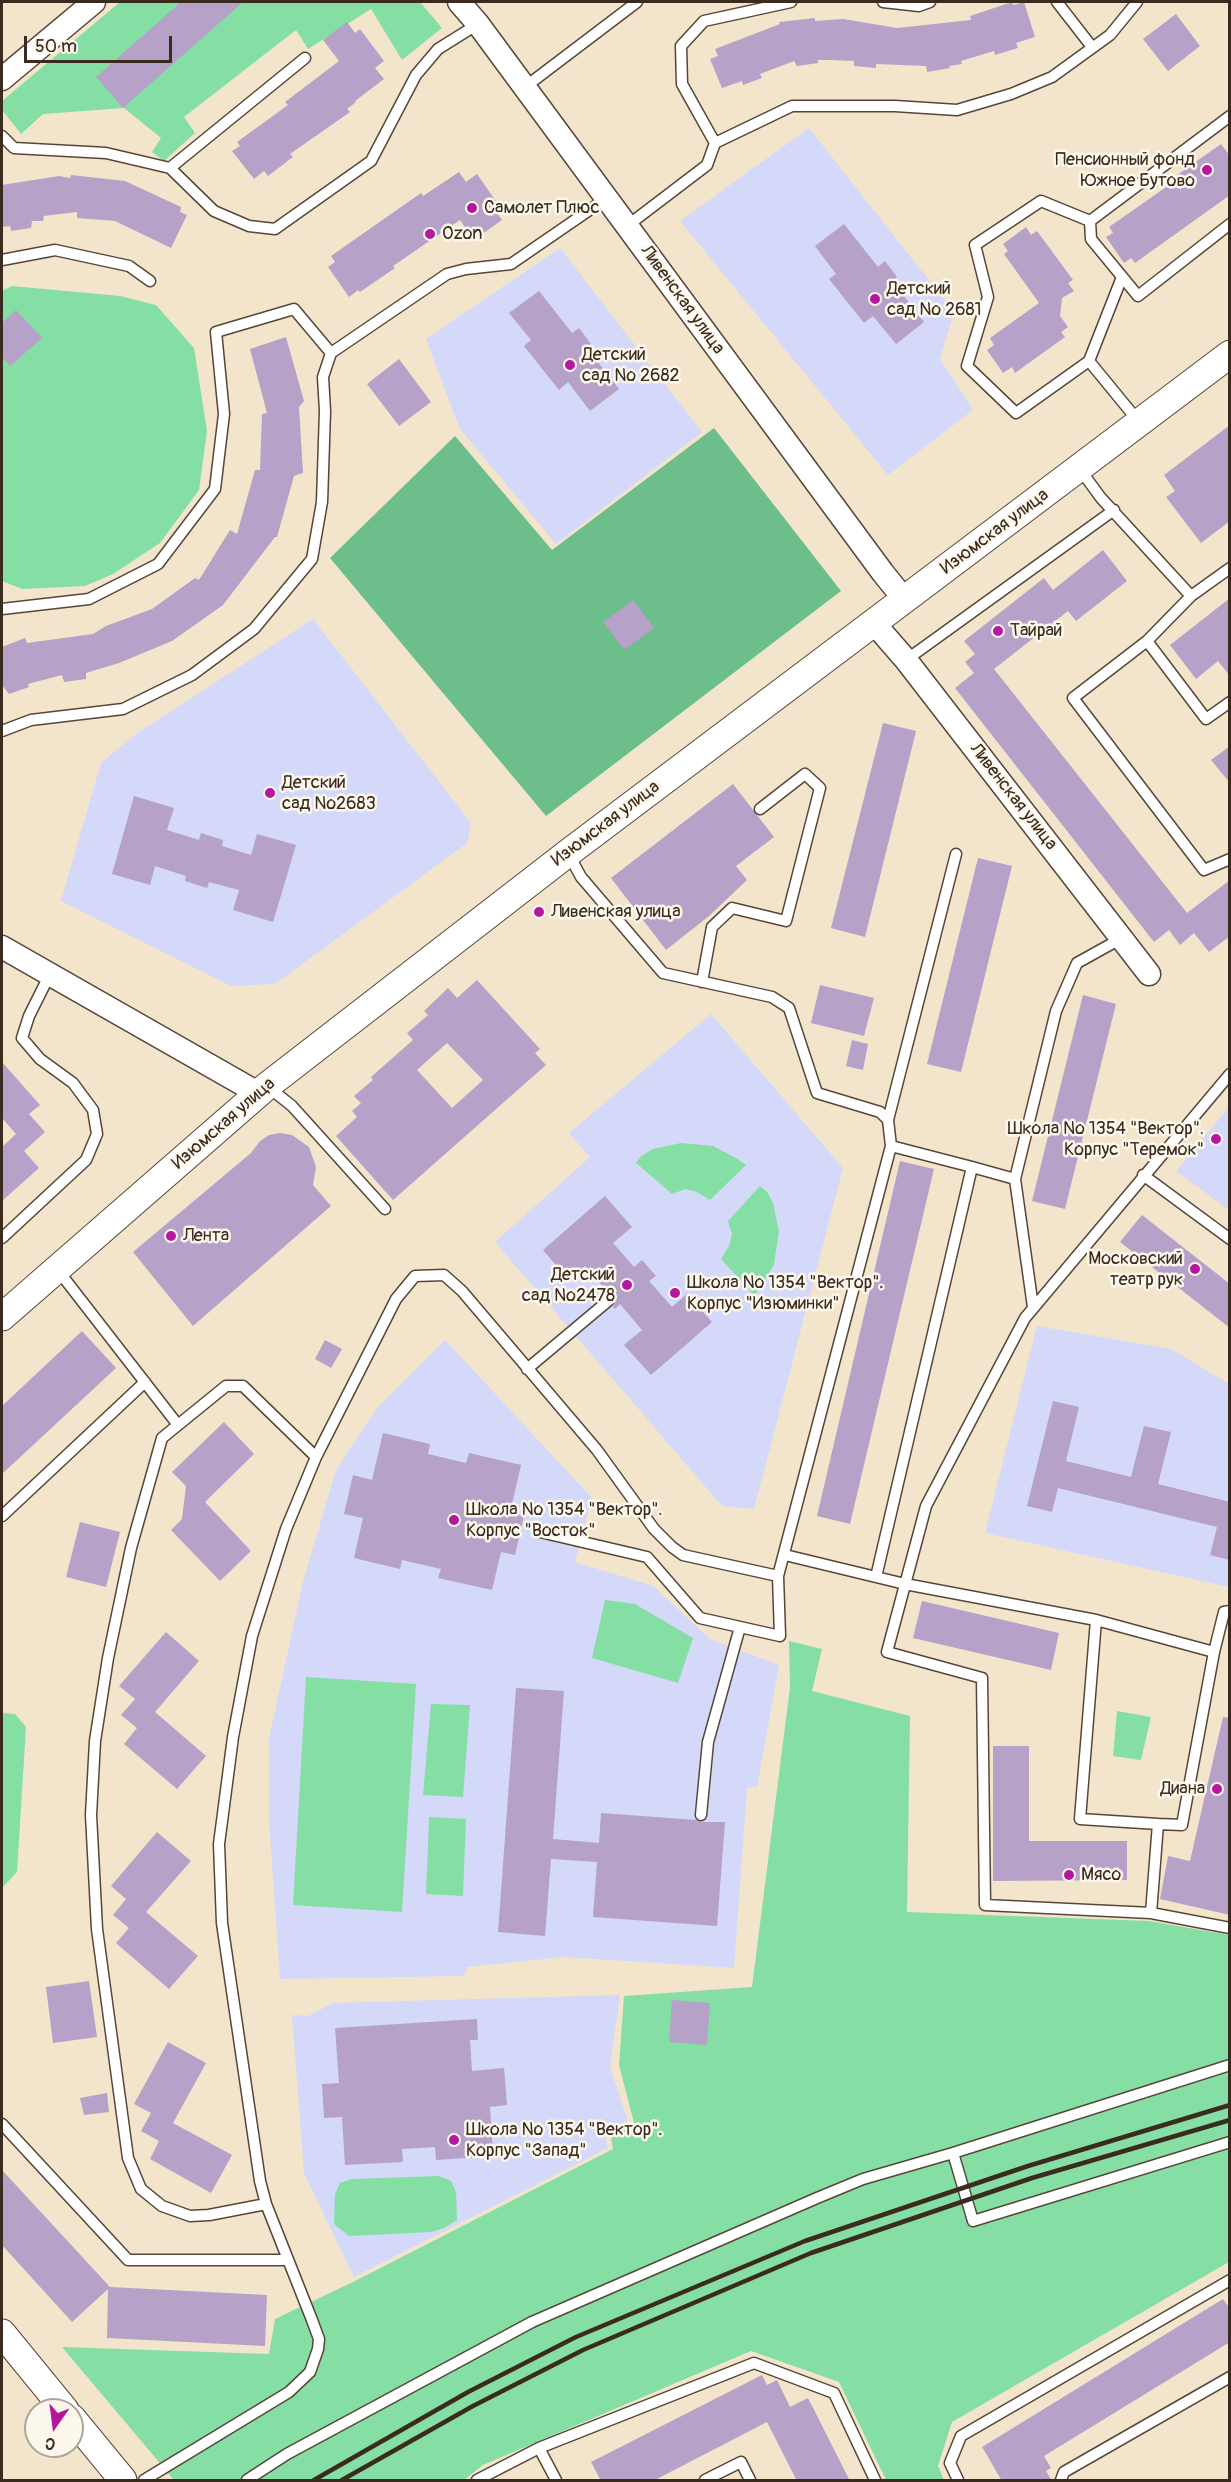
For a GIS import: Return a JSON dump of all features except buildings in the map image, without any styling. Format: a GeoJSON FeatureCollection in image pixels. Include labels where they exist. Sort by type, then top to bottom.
{"type":"FeatureCollection","features":[{"type":"Feature","properties":{"kind":"street"},"geometry":{"type":"LineString","coordinates":[[2,79],[93,2]]}},
{"type":"Feature","properties":{"kind":"street","name":"Ливенская улица"},"geometry":{"type":"LineString","coordinates":[[459,2],[525,87],[904,599]]}},
{"type":"Feature","properties":{"kind":"street","name":"Изюмская улица"},"geometry":{"type":"LineString","coordinates":[[2,1317],[262,1089],[568,853],[1230,354]]}},
{"type":"Feature","properties":{"kind":"street","name":"Ливенская улица"},"geometry":{"type":"LineString","coordinates":[[873,622],[906,660],[1149,974]]}},
{"type":"Feature","properties":{"kind":"street"},"geometry":{"type":"LineString","coordinates":[[2,947],[262,1089]]}},
{"type":"Feature","properties":{"kind":"street"},"geometry":{"type":"LineString","coordinates":[[2,2333],[55,2398]]}},
{"type":"Feature","properties":{"kind":"street"},"geometry":{"type":"LineString","coordinates":[[84,2433],[123,2481]]}},
{"type":"Feature","properties":{"kind":"lane"},"geometry":{"type":"LineString","coordinates":[[525,87],[637,2]]}},
{"type":"Feature","properties":{"kind":"lane"},"geometry":{"type":"LineString","coordinates":[[715,143],[682,84],[681,46],[704,21],[791,2]]}},
{"type":"Feature","properties":{"kind":"lane"},"geometry":{"type":"LineString","coordinates":[[883,2],[919,6],[930,2]]}},
{"type":"Feature","properties":{"kind":"lane"},"geometry":{"type":"LineString","coordinates":[[1057,2],[1092,47]]}},
{"type":"Feature","properties":{"kind":"lane"},"geometry":{"type":"LineString","coordinates":[[627,226],[707,165],[715,143],[792,106],[895,106],[957,110],[1011,94],[1052,77],[1110,34],[1137,2]]}},
{"type":"Feature","properties":{"kind":"lane"},"geometry":{"type":"LineString","coordinates":[[2,136],[14,148],[106,153],[170,168],[214,211],[249,226],[275,229],[371,161],[416,75],[438,49],[478,24]]}},
{"type":"Feature","properties":{"kind":"lane"},"geometry":{"type":"LineString","coordinates":[[170,168],[305,58]]}},
{"type":"Feature","properties":{"kind":"lane"},"geometry":{"type":"LineString","coordinates":[[1090,221],[1230,116]]}},
{"type":"Feature","properties":{"kind":"lane"},"geometry":{"type":"LineString","coordinates":[[2,731],[31,720],[123,709],[192,675],[254,629],[312,559],[322,502],[325,411],[323,377],[331,353],[447,274],[466,269],[511,264],[607,198]]}},
{"type":"Feature","properties":{"kind":"lane"},"geometry":{"type":"LineString","coordinates":[[1090,221],[1041,201],[975,245],[988,297],[967,366],[1016,413],[1089,361],[1122,277]]}},
{"type":"Feature","properties":{"kind":"lane"},"geometry":{"type":"LineString","coordinates":[[1090,221],[1091,239],[1138,296],[1230,224]]}},
{"type":"Feature","properties":{"kind":"lane"},"geometry":{"type":"LineString","coordinates":[[2,260],[55,250],[129,266],[150,281]]}},
{"type":"Feature","properties":{"kind":"lane"},"geometry":{"type":"LineString","coordinates":[[2,609],[89,599],[158,564],[215,489],[224,414],[216,332],[294,309],[331,353]]}},
{"type":"Feature","properties":{"kind":"lane"},"geometry":{"type":"LineString","coordinates":[[1089,361],[1139,422]]}},
{"type":"Feature","properties":{"kind":"lane"},"geometry":{"type":"LineString","coordinates":[[1079,468],[1101,498],[1191,596]]}},
{"type":"Feature","properties":{"kind":"lane"},"geometry":{"type":"LineString","coordinates":[[906,660],[1114,510]]}},
{"type":"Feature","properties":{"kind":"lane"},"geometry":{"type":"LineString","coordinates":[[1227,571],[1191,596],[1147,641],[1073,698],[1204,870],[1230,859]]}},
{"type":"Feature","properties":{"kind":"lane"},"geometry":{"type":"LineString","coordinates":[[1147,641],[1206,719],[1230,702]]}},
{"type":"Feature","properties":{"kind":"lane"},"geometry":{"type":"LineString","coordinates":[[702,982],[712,927],[732,908],[786,921],[820,788],[805,774],[760,809]]}},
{"type":"Feature","properties":{"kind":"lane"},"geometry":{"type":"LineString","coordinates":[[568,853],[581,877],[663,973],[772,997],[789,1008],[817,1093],[880,1112],[888,1120]]}},
{"type":"Feature","properties":{"kind":"lane"},"geometry":{"type":"LineString","coordinates":[[540,1532],[647,1557],[700,1618],[780,1636],[778,1576],[891,1146],[888,1120],[956,854]]}},
{"type":"Feature","properties":{"kind":"lane"},"geometry":{"type":"LineString","coordinates":[[1033,1307],[1015,1179],[1056,1011],[1077,963],[1123,938]]}},
{"type":"Feature","properties":{"kind":"lane"},"geometry":{"type":"LineString","coordinates":[[2,1238],[86,1160],[97,1134],[93,1110],[73,1083],[40,1059],[22,1038],[29,1016],[50,974]]}},
{"type":"Feature","properties":{"kind":"lane"},"geometry":{"type":"LineString","coordinates":[[1230,1074],[1025,1318],[926,1506],[887,1652],[982,1678],[985,1905],[1151,1913],[1230,1928]]}},
{"type":"Feature","properties":{"kind":"lane"},"geometry":{"type":"LineString","coordinates":[[262,1089],[292,1106],[386,1209]]}},
{"type":"Feature","properties":{"kind":"lane"},"geometry":{"type":"LineString","coordinates":[[891,1146],[1015,1179]]}},
{"type":"Feature","properties":{"kind":"lane"},"geometry":{"type":"LineString","coordinates":[[876,1578],[972,1167]]}},
{"type":"Feature","properties":{"kind":"lane"},"geometry":{"type":"LineString","coordinates":[[1143,1175],[1230,1239]]}},
{"type":"Feature","properties":{"kind":"lane"},"geometry":{"type":"LineString","coordinates":[[57,1269],[178,1425]]}},
{"type":"Feature","properties":{"kind":"lane"},"geometry":{"type":"LineString","coordinates":[[144,2481],[289,2392],[310,2372],[315,2362],[319,2339],[266,2204],[260,2181],[222,1923],[219,1844],[233,1737],[252,1636],[286,1529],[316,1458],[396,1299],[415,1276],[444,1275],[462,1291],[597,1450],[654,1529],[672,1548],[683,1555],[778,1576]]}},
{"type":"Feature","properties":{"kind":"lane"},"geometry":{"type":"LineString","coordinates":[[527,1369],[608,1301]]}},
{"type":"Feature","properties":{"kind":"lane"},"geometry":{"type":"LineString","coordinates":[[2,1516],[146,1382]]}},
{"type":"Feature","properties":{"kind":"lane"},"geometry":{"type":"LineString","coordinates":[[266,2204],[209,2215],[190,2216],[162,2206],[141,2189],[128,2158],[97,1929],[91,1815],[95,1741],[108,1658],[131,1548],[162,1438],[226,1386],[243,1386],[316,1458]]}},
{"type":"Feature","properties":{"kind":"lane"},"geometry":{"type":"LineString","coordinates":[[785,1555],[876,1578],[1096,1620],[1214,1652]]}},
{"type":"Feature","properties":{"kind":"lane"},"geometry":{"type":"LineString","coordinates":[[1096,1620],[1080,1819],[1182,1825],[1214,1652],[1224,1612],[1230,1611]]}},
{"type":"Feature","properties":{"kind":"lane"},"geometry":{"type":"LineString","coordinates":[[701,1815],[708,1742],[740,1627]]}},
{"type":"Feature","properties":{"kind":"lane"},"geometry":{"type":"LineString","coordinates":[[1151,1913],[1158,1824]]}},
{"type":"Feature","properties":{"kind":"lane"},"geometry":{"type":"LineString","coordinates":[[247,2481],[287,2454],[532,2322],[863,2179],[953,2153],[1230,2065]]}},
{"type":"Feature","properties":{"kind":"lane"},"geometry":{"type":"LineString","coordinates":[[2,2124],[128,2260],[288,2260]]}},
{"type":"Feature","properties":{"kind":"lane"},"geometry":{"type":"LineString","coordinates":[[953,2153],[973,2221],[1230,2142]]}},
{"type":"Feature","properties":{"kind":"lane"},"geometry":{"type":"LineString","coordinates":[[958,2481],[950,2463],[961,2436],[1230,2280]]}},
{"type":"Feature","properties":{"kind":"lane"},"geometry":{"type":"LineString","coordinates":[[477,2481],[539,2448],[754,2363],[834,2393],[875,2481]]}},
{"type":"Feature","properties":{"kind":"lane"},"geometry":{"type":"LineString","coordinates":[[1061,2481],[1064,2472],[1230,2377]]}},
{"type":"Feature","properties":{"kind":"lane"},"geometry":{"type":"LineString","coordinates":[[539,2448],[556,2481]]}},
{"type":"Feature","properties":{"kind":"lane"},"geometry":{"type":"LineString","coordinates":[[705,2481],[741,2462],[750,2481]]}},
{"type":"Feature","properties":{"kind":"shaded area"},"geometry":{"type":"Polygon","coordinates":[[[809,128],[954,312],[940,359],[973,410],[888,475],[680,221],[809,128]]]}},
{"type":"Feature","properties":{"kind":"shaded area"},"geometry":{"type":"Polygon","coordinates":[[[560,248],[702,432],[556,544],[460,429],[426,339],[560,248]]]}},
{"type":"Feature","properties":{"kind":"shaded area","name":"Детский сад №2683"},"geometry":{"type":"Polygon","coordinates":[[[313,619],[471,823],[467,843],[275,984],[231,986],[61,901],[101,763],[136,734],[313,619]]]}},
{"type":"Feature","properties":{"kind":"shaded area","name":"Школа № 1354 \"Вектор\". Корпус \"Изюминки\""},"geometry":{"type":"Polygon","coordinates":[[[711,1014],[843,1168],[754,1509],[722,1506],[495,1242],[590,1157],[569,1133],[711,1014]]]}},
{"type":"Feature","properties":{"kind":"shaded area","name":"Школа № 1354 \"Вектор\". Корпус \"Теремок\""},"geometry":{"type":"Polygon","coordinates":[[[1229,1107],[1229,1210],[1176,1171],[1229,1107]]]}},
{"type":"Feature","properties":{"kind":"shaded area"},"geometry":{"type":"Polygon","coordinates":[[[1037,1326],[1171,1349],[1229,1384],[1229,1587],[985,1533],[1037,1326]]]}},
{"type":"Feature","properties":{"kind":"shaded area"},"geometry":{"type":"Polygon","coordinates":[[[445,1340],[592,1498],[575,1562],[653,1586],[710,1639],[779,1665],[757,1787],[747,1788],[734,1968],[564,1957],[467,1967],[464,1976],[280,1979],[269,1820],[269,1739],[303,1582],[336,1470],[377,1408],[445,1340]]]}},
{"type":"Feature","properties":{"kind":"shaded area","name":"Школа № 1354 \"Вектор\". Корпус \"Запад\""},"geometry":{"type":"Polygon","coordinates":[[[620,1995],[610,2067],[628,2121],[603,2131],[608,2148],[354,2277],[304,2173],[292,2015],[308,2016],[333,2003],[620,1995]]]}},
{"type":"Feature","properties":{"kind":"green space"},"geometry":{"type":"Polygon","coordinates":[[[120,2],[420,2],[442,28],[402,60],[371,9],[308,49],[296,30],[184,117],[195,133],[164,161],[152,152],[161,138],[124,108],[43,114],[21,134],[2,110],[2,101],[120,2]]]}},
{"type":"Feature","properties":{"kind":"green space"},"geometry":{"type":"Polygon","coordinates":[[[12,286],[120,296],[156,305],[194,348],[207,431],[199,490],[160,543],[113,574],[85,586],[22,589],[2,581],[2,291],[12,286]]]}},
{"type":"Feature","properties":{"kind":"green space"},"geometry":{"type":"Polygon","coordinates":[[[714,428],[841,591],[546,816],[330,558],[455,436],[552,550],[714,428]]]}},
{"type":"Feature","properties":{"kind":"green space"},"geometry":{"type":"Polygon","coordinates":[[[681,1143],[713,1146],[746,1165],[710,1200],[697,1192],[685,1189],[672,1194],[636,1163],[641,1156],[653,1149],[681,1143]]]}},
{"type":"Feature","properties":{"kind":"green space"},"geometry":{"type":"Polygon","coordinates":[[[760,1186],[767,1192],[773,1203],[779,1231],[774,1264],[761,1288],[754,1295],[721,1259],[729,1246],[732,1234],[728,1221],[760,1186]]]}},
{"type":"Feature","properties":{"kind":"green space"},"geometry":{"type":"Polygon","coordinates":[[[605,1600],[635,1604],[693,1638],[678,1683],[592,1658],[605,1600]]]}},
{"type":"Feature","properties":{"kind":"green space"},"geometry":{"type":"Polygon","coordinates":[[[789,1641],[822,1649],[812,1691],[910,1716],[907,1912],[1149,1921],[1229,1935],[1229,2262],[952,2422],[938,2466],[944,2480],[886,2480],[839,2382],[751,2351],[483,2465],[464,2480],[174,2480],[62,2347],[269,2354],[275,2319],[353,2282],[613,2149],[610,2133],[634,2123],[619,2065],[624,1996],[752,1987],[790,1687],[789,1641]]]}},
{"type":"Feature","properties":{"kind":"green space"},"geometry":{"type":"Polygon","coordinates":[[[306,1677],[416,1684],[402,1912],[293,1905],[306,1677]]]}},
{"type":"Feature","properties":{"kind":"green space"},"geometry":{"type":"Polygon","coordinates":[[[431,1704],[470,1705],[463,1797],[423,1795],[431,1704]]]}},
{"type":"Feature","properties":{"kind":"green space"},"geometry":{"type":"Polygon","coordinates":[[[1117,1711],[1151,1717],[1141,1760],[1113,1756],[1117,1711]]]}},
{"type":"Feature","properties":{"kind":"green space"},"geometry":{"type":"Polygon","coordinates":[[[2,1713],[15,1714],[26,1727],[17,1872],[2,1888],[2,1713]]]}},
{"type":"Feature","properties":{"kind":"green space"},"geometry":{"type":"Polygon","coordinates":[[[429,1817],[466,1819],[463,1896],[426,1894],[429,1817]]]}},
{"type":"Feature","properties":{"kind":"green space"},"geometry":{"type":"Polygon","coordinates":[[[439,2176],[451,2181],[456,2192],[457,2220],[444,2228],[431,2232],[349,2236],[334,2224],[335,2194],[340,2183],[352,2179],[439,2176]]]}},
{"type":"Feature","properties":{"kind":"railway"},"geometry":{"type":"LineString","coordinates":[[314,2480],[468,2392],[576,2337],[805,2241],[1028,2166],[1230,2105]]}},
{"type":"Feature","properties":{"kind":"railway"},"geometry":{"type":"LineString","coordinates":[[342,2480],[473,2406],[583,2350],[811,2253],[1032,2178],[1230,2120]]}},
{"type":"Feature","properties":{"kind":"place","name":"Пенсионный фонд Южное Бутово"},"geometry":{"type":"Point","coordinates":[1207,170]}},
{"type":"Feature","properties":{"kind":"place","name":"Самолет Плюс"},"geometry":{"type":"Point","coordinates":[472,208]}},
{"type":"Feature","properties":{"kind":"place","name":"Ozon"},"geometry":{"type":"Point","coordinates":[430,234]}},
{"type":"Feature","properties":{"kind":"place","name":"Детский сад № 2681"},"geometry":{"type":"Point","coordinates":[875,299]}},
{"type":"Feature","properties":{"kind":"place","name":"Детский сад № 2682"},"geometry":{"type":"Point","coordinates":[570,365]}},
{"type":"Feature","properties":{"kind":"place","name":"Тайрай"},"geometry":{"type":"Point","coordinates":[998,631]}},
{"type":"Feature","properties":{"kind":"place","name":"Детский сад №2683"},"geometry":{"type":"Point","coordinates":[270,793]}},
{"type":"Feature","properties":{"kind":"place","name":"Ливенская улица"},"geometry":{"type":"Point","coordinates":[539,912]}},
{"type":"Feature","properties":{"kind":"place","name":"Школа № 1354 \"Вектор\". Корпус \"Теремок\""},"geometry":{"type":"Point","coordinates":[1216,1139]}},
{"type":"Feature","properties":{"kind":"place","name":"Лента"},"geometry":{"type":"Point","coordinates":[171,1236]}},
{"type":"Feature","properties":{"kind":"place","name":"Московский театр рук"},"geometry":{"type":"Point","coordinates":[1195,1269]}},
{"type":"Feature","properties":{"kind":"place","name":"Детский сад №2478"},"geometry":{"type":"Point","coordinates":[627,1285]}},
{"type":"Feature","properties":{"kind":"place","name":"Школа № 1354 \"Вектор\". Корпус \"Изюминки\""},"geometry":{"type":"Point","coordinates":[675,1293]}},
{"type":"Feature","properties":{"kind":"place","name":"Школа № 1354 \"Вектор\". Корпус \"Восток\""},"geometry":{"type":"Point","coordinates":[454,1520]}},
{"type":"Feature","properties":{"kind":"place","name":"Диана"},"geometry":{"type":"Point","coordinates":[1217,1789]}},
{"type":"Feature","properties":{"kind":"place","name":"Мясо"},"geometry":{"type":"Point","coordinates":[1069,1875]}},
{"type":"Feature","properties":{"kind":"place","name":"Школа № 1354 \"Вектор\". Корпус \"Запад\""},"geometry":{"type":"Point","coordinates":[454,2140]}}]}
